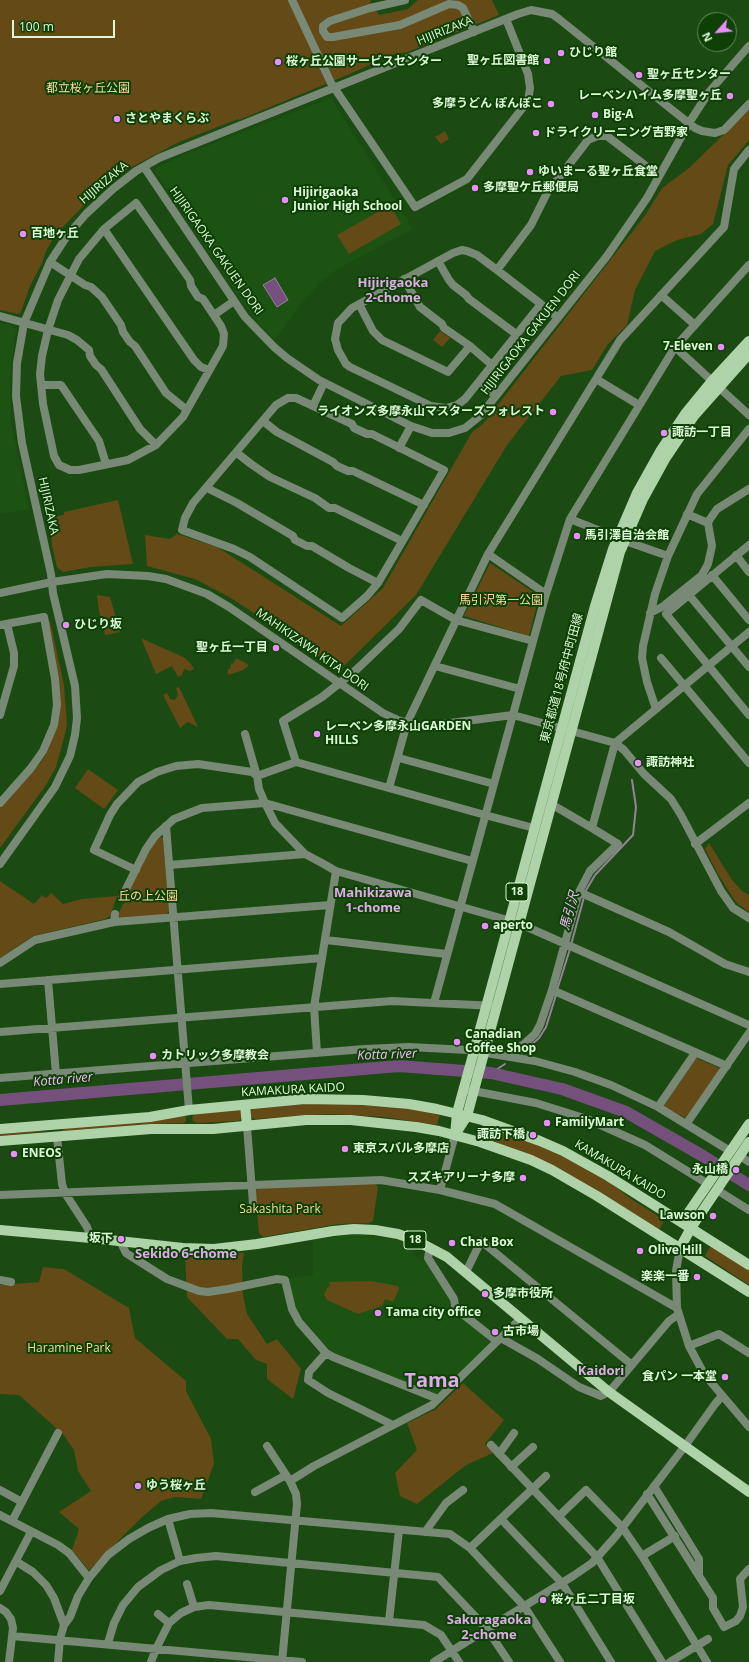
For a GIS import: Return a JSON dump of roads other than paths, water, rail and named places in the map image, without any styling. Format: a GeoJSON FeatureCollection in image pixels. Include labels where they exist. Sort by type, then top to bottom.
{"type":"FeatureCollection","features":[{"type":"Feature","properties":{"kind":"main road","name":"東京都道18号府中町田線"},"geometry":{"type":"LineString","coordinates":[[715,384],[749,341]]}},
{"type":"Feature","properties":{"kind":"main road","name":"東京都道18号府中町田線"},"geometry":{"type":"LineString","coordinates":[[478,1054],[514,921],[551,804],[566,729],[595,606],[637,493],[661,450],[685,414],[715,384],[749,354]]}},
{"type":"Feature","properties":{"kind":"main road","name":"東京都道18号府中町田線"},"geometry":{"type":"LineString","coordinates":[[514,921],[534,828],[566,729]]}},
{"type":"Feature","properties":{"kind":"main road","name":"18"},"geometry":{"type":"LineString","coordinates":[[455,1135],[478,1054]]}},
{"type":"Feature","properties":{"kind":"main road","name":"KAMAKURA KAIDO"},"geometry":{"type":"LineString","coordinates":[[0,1129],[150,1116],[188,1105],[246,1105],[305,1099],[363,1100],[409,1104],[462,1114],[512,1130],[562,1151],[608,1176],[682,1222]]}},
{"type":"Feature","properties":{"kind":"main road"},"geometry":{"type":"LineString","coordinates":[[188,1105],[190,1128]]}},
{"type":"Feature","properties":{"kind":"main road"},"geometry":{"type":"LineString","coordinates":[[246,1105],[247,1126]]}},
{"type":"Feature","properties":{"kind":"main road"},"geometry":{"type":"LineString","coordinates":[[0,1141],[152,1129],[247,1126],[306,1120],[351,1120],[416,1127],[455,1135],[504,1150],[552,1170],[597,1196],[749,1292]]}},
{"type":"Feature","properties":{"kind":"main road"},"geometry":{"type":"LineString","coordinates":[[56,1124],[57,1137]]}},
{"type":"Feature","properties":{"kind":"main road"},"geometry":{"type":"LineString","coordinates":[[680,1248],[682,1222],[749,1124]]}},
{"type":"Feature","properties":{"kind":"main road"},"geometry":{"type":"LineString","coordinates":[[680,1248],[691,1228],[749,1142]]}},
{"type":"Feature","properties":{"kind":"main road"},"geometry":{"type":"LineString","coordinates":[[682,1222],[749,1265]]}},
{"type":"Feature","properties":{"kind":"main road","name":"18"},"geometry":{"type":"LineString","coordinates":[[0,1230],[183,1248],[214,1249],[354,1229],[375,1230],[398,1234],[430,1247],[447,1257],[609,1392],[749,1492]]}},
{"type":"Feature","properties":{"kind":"street"},"geometry":{"type":"LineString","coordinates":[[292,0],[334,88],[415,207],[467,179],[528,101],[530,81],[506,20]]}},
{"type":"Feature","properties":{"kind":"street"},"geometry":{"type":"LineString","coordinates":[[370,8],[376,0]]}},
{"type":"Feature","properties":{"kind":"street"},"geometry":{"type":"LineString","coordinates":[[405,0],[370,8],[330,21],[323,26],[325,34],[327,37],[333,37],[400,25],[449,4],[458,5],[463,8],[474,32]]}},
{"type":"Feature","properties":{"kind":"street","name":"HIJIRIZAKA"},"geometry":{"type":"LineString","coordinates":[[0,864],[55,787],[70,756],[78,718],[75,686],[22,443],[16,396],[17,363],[24,322],[50,262],[67,236],[86,214],[113,189],[144,167],[168,154],[531,10],[552,14],[689,123],[706,132],[720,132],[728,126],[749,104]]}},
{"type":"Feature","properties":{"kind":"street","name":"HIJIRIGAOKA GAKUEN DORI"},"geometry":{"type":"LineString","coordinates":[[144,167],[234,301],[253,326],[274,347],[299,367],[324,383],[411,426],[425,432],[438,434],[460,431],[475,421],[496,396],[620,238],[659,176],[689,123],[714,85],[749,46]]}},
{"type":"Feature","properties":{"kind":"street"},"geometry":{"type":"LineString","coordinates":[[496,270],[531,225],[547,192],[588,140],[597,136],[607,136],[659,176]]}},
{"type":"Feature","properties":{"kind":"street"},"geometry":{"type":"LineString","coordinates":[[389,788],[399,758],[407,723],[488,554],[620,340],[724,227],[734,169],[749,150]]}},
{"type":"Feature","properties":{"kind":"street"},"geometry":{"type":"LineString","coordinates":[[136,203],[190,280],[191,286],[198,296],[203,299],[214,315],[223,330],[224,340],[223,346],[187,410],[166,436],[156,445],[128,460],[74,471],[59,465],[54,456],[43,404],[41,385],[42,356],[48,330],[58,300],[70,274],[86,249],[104,229],[136,203]]}},
{"type":"Feature","properties":{"kind":"street"},"geometry":{"type":"LineString","coordinates":[[104,229],[191,356],[201,368],[209,370]]}},
{"type":"Feature","properties":{"kind":"street"},"geometry":{"type":"LineString","coordinates":[[541,304],[479,383],[461,403],[452,407],[440,408],[431,406],[350,367],[346,364],[338,350],[335,339],[338,323],[359,304],[453,253],[467,251],[476,254],[541,304],[558,318]]}},
{"type":"Feature","properties":{"kind":"street"},"geometry":{"type":"LineString","coordinates":[[438,261],[453,285],[469,299],[516,334]]}},
{"type":"Feature","properties":{"kind":"street"},"geometry":{"type":"LineString","coordinates":[[50,262],[91,287],[102,297],[121,326],[123,332],[135,346],[166,393],[187,410]]}},
{"type":"Feature","properties":{"kind":"street"},"geometry":{"type":"LineString","coordinates":[[434,1003],[446,954],[461,906],[472,861],[546,594],[570,519],[675,347],[749,265]]}},
{"type":"Feature","properties":{"kind":"street"},"geometry":{"type":"LineString","coordinates":[[404,280],[420,307],[442,324],[444,328],[454,337],[470,346],[492,365]]}},
{"type":"Feature","properties":{"kind":"street"},"geometry":{"type":"LineString","coordinates":[[661,295],[695,325]]}},
{"type":"Feature","properties":{"kind":"street"},"geometry":{"type":"LineString","coordinates":[[214,315],[234,301]]}},
{"type":"Feature","properties":{"kind":"street"},"geometry":{"type":"LineString","coordinates":[[359,304],[373,331],[382,340],[448,372],[470,346]]}},
{"type":"Feature","properties":{"kind":"street"},"geometry":{"type":"LineString","coordinates":[[0,316],[68,335],[77,340],[89,350],[90,356],[96,365],[101,369],[140,428],[156,445]]}},
{"type":"Feature","properties":{"kind":"street"},"geometry":{"type":"LineString","coordinates":[[675,347],[749,415]]}},
{"type":"Feature","properties":{"kind":"street"},"geometry":{"type":"LineString","coordinates":[[596,379],[639,405]]}},
{"type":"Feature","properties":{"kind":"street"},"geometry":{"type":"LineString","coordinates":[[313,406],[324,383]]}},
{"type":"Feature","properties":{"kind":"street"},"geometry":{"type":"LineString","coordinates":[[479,383],[496,396]]}},
{"type":"Feature","properties":{"kind":"street"},"geometry":{"type":"LineString","coordinates":[[41,385],[61,385],[99,441],[106,464]]}},
{"type":"Feature","properties":{"kind":"street"},"geometry":{"type":"LineString","coordinates":[[288,398],[296,398],[352,424],[354,428],[367,434],[372,434],[444,470],[378,583],[367,596],[342,618],[239,551],[182,530],[193,503],[263,421],[276,405],[288,398]]}},
{"type":"Feature","properties":{"kind":"street"},"geometry":{"type":"LineString","coordinates":[[263,421],[293,442],[333,462],[337,466],[348,471],[353,471],[424,505]]}},
{"type":"Feature","properties":{"kind":"street"},"geometry":{"type":"LineString","coordinates":[[400,448],[411,426]]}},
{"type":"Feature","properties":{"kind":"street"},"geometry":{"type":"LineString","coordinates":[[656,709],[647,682],[642,658],[650,613],[668,556],[697,494],[749,429]]}},
{"type":"Feature","properties":{"kind":"street"},"geometry":{"type":"LineString","coordinates":[[237,452],[270,477],[315,498],[329,508],[335,508],[402,541]]}},
{"type":"Feature","properties":{"kind":"street"},"geometry":{"type":"LineString","coordinates":[[207,488],[237,503],[293,536],[295,540],[307,546],[312,546],[378,583]]}},
{"type":"Feature","properties":{"kind":"street"},"geometry":{"type":"LineString","coordinates":[[650,613],[662,607],[702,575],[708,564],[712,546],[708,523],[717,509],[749,489]]}},
{"type":"Feature","properties":{"kind":"street"},"geometry":{"type":"LineString","coordinates":[[687,514],[708,523]]}},
{"type":"Feature","properties":{"kind":"street"},"geometry":{"type":"LineString","coordinates":[[570,519],[668,556]]}},
{"type":"Feature","properties":{"kind":"street"},"geometry":{"type":"LineString","coordinates":[[749,545],[666,614],[749,716]]}},
{"type":"Feature","properties":{"kind":"street"},"geometry":{"type":"LineString","coordinates":[[488,554],[546,594]]}},
{"type":"Feature","properties":{"kind":"street"},"geometry":{"type":"LineString","coordinates":[[736,555],[749,572]]}},
{"type":"Feature","properties":{"kind":"street","name":"MAHIKIZAWA KITA DORI"},"geometry":{"type":"LineString","coordinates":[[0,593],[52,582],[101,575],[122,574],[148,576],[186,585],[207,594],[229,607],[383,713],[407,723],[434,725],[513,715],[615,743]]}},
{"type":"Feature","properties":{"kind":"street"},"geometry":{"type":"LineString","coordinates":[[712,575],[749,620]]}},
{"type":"Feature","properties":{"kind":"street"},"geometry":{"type":"LineString","coordinates":[[689,595],[749,667]]}},
{"type":"Feature","properties":{"kind":"street"},"geometry":{"type":"LineString","coordinates":[[296,762],[283,721],[340,684],[399,629],[421,600],[456,620],[533,641]]}},
{"type":"Feature","properties":{"kind":"street"},"geometry":{"type":"LineString","coordinates":[[0,714],[14,666],[14,653],[4,625],[44,617],[56,679],[57,705],[54,725],[43,751],[31,768],[0,803]]}},
{"type":"Feature","properties":{"kind":"street"},"geometry":{"type":"LineString","coordinates":[[592,828],[615,743],[749,632]]}},
{"type":"Feature","properties":{"kind":"street"},"geometry":{"type":"LineString","coordinates":[[661,658],[749,763]]}},
{"type":"Feature","properties":{"kind":"street"},"geometry":{"type":"LineString","coordinates":[[435,666],[520,689]]}},
{"type":"Feature","properties":{"kind":"street"},"geometry":{"type":"LineString","coordinates":[[245,734],[257,776],[259,790],[265,804],[276,822],[305,854],[336,871],[514,921],[749,1025]]}},
{"type":"Feature","properties":{"kind":"street"},"geometry":{"type":"LineString","coordinates":[[615,743],[624,750],[644,774],[671,799],[727,902],[733,908],[749,918]]}},
{"type":"Feature","properties":{"kind":"street"},"geometry":{"type":"LineString","coordinates":[[399,758],[494,784]]}},
{"type":"Feature","properties":{"kind":"street"},"geometry":{"type":"LineString","coordinates":[[257,776],[296,762],[534,828]]}},
{"type":"Feature","properties":{"kind":"street"},"geometry":{"type":"LineString","coordinates":[[136,870],[94,850],[110,815],[117,804],[138,782],[157,772],[170,768],[198,764],[252,772],[257,776]]}},
{"type":"Feature","properties":{"kind":"street"},"geometry":{"type":"LineString","coordinates":[[695,844],[749,802]]}},
{"type":"Feature","properties":{"kind":"street"},"geometry":{"type":"LineString","coordinates":[[122,897],[146,849],[155,836],[174,819],[202,808],[265,804],[472,861]]}},
{"type":"Feature","properties":{"kind":"street"},"geometry":{"type":"LineString","coordinates":[[507,1055],[518,1050],[535,1034],[556,992],[566,944],[590,871],[618,844],[551,804]]}},
{"type":"Feature","properties":{"kind":"street"},"geometry":{"type":"LineString","coordinates":[[166,826],[188,1105]]}},
{"type":"Feature","properties":{"kind":"street"},"geometry":{"type":"LineString","coordinates":[[169,865],[305,854]]}},
{"type":"Feature","properties":{"kind":"street"},"geometry":{"type":"LineString","coordinates":[[317,1053],[314,1007],[336,871]]}},
{"type":"Feature","properties":{"kind":"street"},"geometry":{"type":"LineString","coordinates":[[583,894],[669,932],[725,964],[749,972]]}},
{"type":"Feature","properties":{"kind":"street"},"geometry":{"type":"LineString","coordinates":[[0,963],[35,940],[114,918],[173,917],[330,905]]}},
{"type":"Feature","properties":{"kind":"street"},"geometry":{"type":"LineString","coordinates":[[326,940],[446,954]]}},
{"type":"Feature","properties":{"kind":"street"},"geometry":{"type":"LineString","coordinates":[[0,984],[322,958]]}},
{"type":"Feature","properties":{"kind":"street"},"geometry":{"type":"LineString","coordinates":[[48,980],[56,1074]]}},
{"type":"Feature","properties":{"kind":"street"},"geometry":{"type":"LineString","coordinates":[[556,992],[727,1066]]}},
{"type":"Feature","properties":{"kind":"street"},"geometry":{"type":"LineString","coordinates":[[0,1032],[392,1000],[491,1006]]}},
{"type":"Feature","properties":{"kind":"street"},"geometry":{"type":"LineString","coordinates":[[687,1123],[749,1034]]}},
{"type":"Feature","properties":{"kind":"street"},"geometry":{"type":"LineString","coordinates":[[0,1078],[185,1066],[317,1053],[409,1047],[478,1054],[507,1055],[548,1064],[582,1074],[635,1095],[658,1106],[687,1123],[729,1153]]}},
{"type":"Feature","properties":{"kind":"street"},"geometry":{"type":"LineString","coordinates":[[658,1106],[695,1053]]}},
{"type":"Feature","properties":{"kind":"street"},"geometry":{"type":"LineString","coordinates":[[469,1086],[536,1103],[587,1119],[645,1145],[710,1181]]}},
{"type":"Feature","properties":{"kind":"street"},"geometry":{"type":"LineString","coordinates":[[247,1126],[253,1204]]}},
{"type":"Feature","properties":{"kind":"street"},"geometry":{"type":"LineString","coordinates":[[440,1190],[455,1135]]}},
{"type":"Feature","properties":{"kind":"street"},"geometry":{"type":"LineString","coordinates":[[57,1137],[60,1174],[65,1193],[87,1227],[91,1238]]}},
{"type":"Feature","properties":{"kind":"street"},"geometry":{"type":"LineString","coordinates":[[738,1158],[749,1162]]}},
{"type":"Feature","properties":{"kind":"street"},"geometry":{"type":"LineString","coordinates":[[0,1195],[381,1180],[440,1190],[495,1204],[678,1311]]}},
{"type":"Feature","properties":{"kind":"street"},"geometry":{"type":"LineString","coordinates":[[718,1187],[749,1210]]}},
{"type":"Feature","properties":{"kind":"street"},"geometry":{"type":"LineString","coordinates":[[491,1212],[495,1204]]}},
{"type":"Feature","properties":{"kind":"street"},"geometry":{"type":"LineString","coordinates":[[466,1272],[482,1239],[632,1365]]}},
{"type":"Feature","properties":{"kind":"street"},"geometry":{"type":"LineString","coordinates":[[120,1241],[126,1253],[167,1279],[199,1291],[228,1289],[277,1279],[285,1280],[292,1309],[299,1322],[326,1353],[438,1399]]}},
{"type":"Feature","properties":{"kind":"street"},"geometry":{"type":"LineString","coordinates":[[430,1247],[428,1258],[454,1299],[455,1306],[460,1312],[493,1338],[500,1338],[527,1352],[579,1386],[601,1396],[609,1392],[678,1311]]}},
{"type":"Feature","properties":{"kind":"street"},"geometry":{"type":"LineString","coordinates":[[680,1248],[676,1271],[678,1311],[689,1346],[704,1374],[749,1427]]}},
{"type":"Feature","properties":{"kind":"street"},"geometry":{"type":"LineString","coordinates":[[0,1280],[11,1282]]}},
{"type":"Feature","properties":{"kind":"street"},"geometry":{"type":"LineString","coordinates":[[255,1492],[314,1466],[432,1405],[521,1318]]}},
{"type":"Feature","properties":{"kind":"street"},"geometry":{"type":"LineString","coordinates":[[689,1346],[720,1334],[749,1353]]}},
{"type":"Feature","properties":{"kind":"street"},"geometry":{"type":"LineString","coordinates":[[326,1353],[310,1372],[308,1380],[328,1393],[393,1425]]}},
{"type":"Feature","properties":{"kind":"street"},"geometry":{"type":"LineString","coordinates":[[434,1662],[562,1583],[585,1568],[597,1557],[654,1486],[722,1396]]}},
{"type":"Feature","properties":{"kind":"street"},"geometry":{"type":"LineString","coordinates":[[499,1454],[514,1432]]}},
{"type":"Feature","properties":{"kind":"street"},"geometry":{"type":"LineString","coordinates":[[12,1521],[58,1433]]}},
{"type":"Feature","properties":{"kind":"street"},"geometry":{"type":"LineString","coordinates":[[491,1445],[597,1557],[662,1662]]}},
{"type":"Feature","properties":{"kind":"street"},"geometry":{"type":"LineString","coordinates":[[267,1446],[288,1478],[296,1494],[297,1504],[288,1613],[282,1661]]}},
{"type":"Feature","properties":{"kind":"street"},"geometry":{"type":"LineString","coordinates":[[511,1467],[533,1447]]}},
{"type":"Feature","properties":{"kind":"street"},"geometry":{"type":"LineString","coordinates":[[470,1548],[546,1476]]}},
{"type":"Feature","properties":{"kind":"street"},"geometry":{"type":"LineString","coordinates":[[654,1486],[699,1559],[699,1574]]}},
{"type":"Feature","properties":{"kind":"street"},"geometry":{"type":"LineString","coordinates":[[0,1490],[22,1502]]}},
{"type":"Feature","properties":{"kind":"street"},"geometry":{"type":"LineString","coordinates":[[425,1532],[446,1503],[463,1490]]}},
{"type":"Feature","properties":{"kind":"street"},"geometry":{"type":"LineString","coordinates":[[559,1516],[586,1490],[622,1527],[642,1556],[707,1662]]}},
{"type":"Feature","properties":{"kind":"street"},"geometry":{"type":"LineString","coordinates":[[647,1494],[713,1598],[713,1608],[724,1627],[736,1621],[740,1616],[743,1607],[740,1579],[749,1569]]}},
{"type":"Feature","properties":{"kind":"street"},"geometry":{"type":"LineString","coordinates":[[58,1662],[60,1639],[64,1625],[70,1617],[78,1596],[89,1578],[108,1555],[129,1539],[168,1519],[190,1514],[211,1513],[450,1534],[460,1539],[470,1548],[524,1606],[560,1662]]}},
{"type":"Feature","properties":{"kind":"street"},"geometry":{"type":"LineString","coordinates":[[0,1515],[58,1545],[69,1553],[89,1578]]}},
{"type":"Feature","properties":{"kind":"street"},"geometry":{"type":"LineString","coordinates":[[168,1519],[180,1562]]}},
{"type":"Feature","properties":{"kind":"street"},"geometry":{"type":"LineString","coordinates":[[501,1519],[562,1583],[611,1662]]}},
{"type":"Feature","properties":{"kind":"street"},"geometry":{"type":"LineString","coordinates":[[389,1621],[399,1530]]}},
{"type":"Feature","properties":{"kind":"street"},"geometry":{"type":"LineString","coordinates":[[0,1591],[31,1532]]}},
{"type":"Feature","properties":{"kind":"street"},"geometry":{"type":"LineString","coordinates":[[642,1556],[675,1536]]}},
{"type":"Feature","properties":{"kind":"street"},"geometry":{"type":"LineString","coordinates":[[108,1643],[114,1623],[123,1605],[138,1586],[161,1570],[180,1562],[196,1558],[216,1556],[438,1578],[487,1629],[509,1662]]}},
{"type":"Feature","properties":{"kind":"street"},"geometry":{"type":"LineString","coordinates":[[16,1562],[33,1572],[46,1586],[54,1598],[64,1625]]}},
{"type":"Feature","properties":{"kind":"street"},"geometry":{"type":"LineString","coordinates":[[187,1584],[194,1607]]}},
{"type":"Feature","properties":{"kind":"street"},"geometry":{"type":"LineString","coordinates":[[151,1662],[169,1623],[181,1613],[194,1607],[209,1605],[424,1625],[441,1635],[459,1662]]}},
{"type":"Feature","properties":{"kind":"street"},"geometry":{"type":"LineString","coordinates":[[0,1608],[6,1612],[11,1619],[13,1628],[10,1662]]}},
{"type":"Feature","properties":{"kind":"street"},"geometry":{"type":"LineString","coordinates":[[158,1614],[169,1623]]}},
{"type":"Feature","properties":{"kind":"street"},"geometry":{"type":"LineString","coordinates":[[12,1636],[108,1643],[194,1653],[302,1662]]}},
{"type":"Feature","properties":{"kind":"street"},"geometry":{"type":"LineString","coordinates":[[670,1662],[708,1639]]}},
{"type":"Feature","properties":{"kind":"street"},"geometry":{"type":"LineString","coordinates":[[193,1662],[194,1653]]}},
{"type":"Feature","properties":{"kind":"waterway","name":"馬引沢"},"geometry":{"type":"LineString","coordinates":[[585,892],[595,875],[633,835],[636,807],[632,780]]}},
{"type":"Feature","properties":{"kind":"waterway","name":"馬引沢"},"geometry":{"type":"LineString","coordinates":[[571,945],[584,897]]}},
{"type":"Feature","properties":{"kind":"waterway","name":"馬引沢"},"geometry":{"type":"LineString","coordinates":[[557,990],[570,949]]}},
{"type":"Feature","properties":{"kind":"waterway","name":"馬引沢"},"geometry":{"type":"LineString","coordinates":[[522,1053],[539,1038],[546,1027],[556,995]]}},
{"type":"Feature","properties":{"kind":"waterway","name":"馬引沢"},"geometry":{"type":"LineString","coordinates":[[491,1073],[505,1064]]}},
{"type":"Feature","properties":{"kind":"waterway","name":"Kotta river"},"geometry":{"type":"LineString","coordinates":[[0,1100],[399,1066],[491,1073],[562,1089],[626,1112],[703,1156],[749,1185]]}},
{"type":"Feature","properties":{"kind":"place","name":"ひじり館"},"geometry":{"type":"Point","coordinates":[561,53]}},
{"type":"Feature","properties":{"kind":"place","name":"聖ヶ丘図書館"},"geometry":{"type":"Point","coordinates":[547,61]}},
{"type":"Feature","properties":{"kind":"place","name":"桜ヶ丘公園サービスセンター"},"geometry":{"type":"Point","coordinates":[278,62]}},
{"type":"Feature","properties":{"kind":"place","name":"聖ヶ丘センター"},"geometry":{"type":"Point","coordinates":[639,75]}},
{"type":"Feature","properties":{"kind":"place","name":"レーベンハイム多摩聖ヶ丘"},"geometry":{"type":"Point","coordinates":[730,96]}},
{"type":"Feature","properties":{"kind":"place","name":"多摩うどん ぽんぽこ"},"geometry":{"type":"Point","coordinates":[551,104]}},
{"type":"Feature","properties":{"kind":"place","name":"Big-A"},"geometry":{"type":"Point","coordinates":[595,115]}},
{"type":"Feature","properties":{"kind":"place","name":"さとやまくらぶ"},"geometry":{"type":"Point","coordinates":[117,119]}},
{"type":"Feature","properties":{"kind":"place","name":"ドライクリーニング吉野家"},"geometry":{"type":"Point","coordinates":[536,133]}},
{"type":"Feature","properties":{"kind":"place","name":"ゆいまーる聖ヶ丘食堂"},"geometry":{"type":"Point","coordinates":[530,172]}},
{"type":"Feature","properties":{"kind":"place","name":"多摩聖ケ丘郵便局"},"geometry":{"type":"Point","coordinates":[475,188]}},
{"type":"Feature","properties":{"kind":"place","name":"Hijirigaoka Junior High School"},"geometry":{"type":"Point","coordinates":[285,200]}},
{"type":"Feature","properties":{"kind":"place","name":"百地ヶ丘"},"geometry":{"type":"Point","coordinates":[23,234]}},
{"type":"Feature","properties":{"kind":"place","name":"7-Eleven"},"geometry":{"type":"Point","coordinates":[721,347]}},
{"type":"Feature","properties":{"kind":"place","name":"ライオンズ多摩永山マスターズフォレスト"},"geometry":{"type":"Point","coordinates":[553,412]}},
{"type":"Feature","properties":{"kind":"place","name":"諏訪一丁目"},"geometry":{"type":"Point","coordinates":[664,433]}},
{"type":"Feature","properties":{"kind":"place","name":"馬引澤自治会館"},"geometry":{"type":"Point","coordinates":[577,536]}},
{"type":"Feature","properties":{"kind":"place","name":"ひじり坂"},"geometry":{"type":"Point","coordinates":[66,625]}},
{"type":"Feature","properties":{"kind":"place","name":"聖ヶ丘一丁目"},"geometry":{"type":"Point","coordinates":[276,648]}},
{"type":"Feature","properties":{"kind":"place","name":"レーベン多摩永山GARDEN HILLS"},"geometry":{"type":"Point","coordinates":[317,734]}},
{"type":"Feature","properties":{"kind":"place","name":"諏訪神社"},"geometry":{"type":"Point","coordinates":[638,763]}},
{"type":"Feature","properties":{"kind":"place","name":"aperto"},"geometry":{"type":"Point","coordinates":[485,926]}},
{"type":"Feature","properties":{"kind":"place","name":"Canadian Coffee Shop"},"geometry":{"type":"Point","coordinates":[457,1042]}},
{"type":"Feature","properties":{"kind":"place","name":"カトリック多摩教会"},"geometry":{"type":"Point","coordinates":[153,1056]}},
{"type":"Feature","properties":{"kind":"place","name":"FamilyMart"},"geometry":{"type":"Point","coordinates":[547,1123]}},
{"type":"Feature","properties":{"kind":"place","name":"諏訪下橋"},"geometry":{"type":"Point","coordinates":[533,1135]}},
{"type":"Feature","properties":{"kind":"place","name":"東京スバル多摩店"},"geometry":{"type":"Point","coordinates":[345,1149]}},
{"type":"Feature","properties":{"kind":"place","name":"ENEOS"},"geometry":{"type":"Point","coordinates":[14,1154]}},
{"type":"Feature","properties":{"kind":"place","name":"永山橋"},"geometry":{"type":"Point","coordinates":[736,1170]}},
{"type":"Feature","properties":{"kind":"place","name":"スズキアリーナ多摩"},"geometry":{"type":"Point","coordinates":[523,1178]}},
{"type":"Feature","properties":{"kind":"place","name":"Lawson"},"geometry":{"type":"Point","coordinates":[713,1216]}},
{"type":"Feature","properties":{"kind":"place","name":"坂下"},"geometry":{"type":"Point","coordinates":[121,1239]}},
{"type":"Feature","properties":{"kind":"place","name":"Chat Box"},"geometry":{"type":"Point","coordinates":[452,1243]}},
{"type":"Feature","properties":{"kind":"place","name":"Olive Hill"},"geometry":{"type":"Point","coordinates":[640,1251]}},
{"type":"Feature","properties":{"kind":"place","name":"楽楽一番"},"geometry":{"type":"Point","coordinates":[697,1277]}},
{"type":"Feature","properties":{"kind":"place","name":"多摩市役所"},"geometry":{"type":"Point","coordinates":[485,1294]}},
{"type":"Feature","properties":{"kind":"place","name":"Tama city office"},"geometry":{"type":"Point","coordinates":[378,1313]}},
{"type":"Feature","properties":{"kind":"place","name":"古市場"},"geometry":{"type":"Point","coordinates":[495,1332]}},
{"type":"Feature","properties":{"kind":"place","name":"食パン 一本堂"},"geometry":{"type":"Point","coordinates":[725,1377]}},
{"type":"Feature","properties":{"kind":"place","name":"ゆう桜ヶ丘"},"geometry":{"type":"Point","coordinates":[138,1486]}},
{"type":"Feature","properties":{"kind":"place","name":"桜ヶ丘二丁目坂"},"geometry":{"type":"Point","coordinates":[543,1600]}},
{"type":"Feature","properties":{"kind":"district","name":"Hijirigaoka 2-chome"},"geometry":{"type":"Point","coordinates":[393,290]}},
{"type":"Feature","properties":{"kind":"district","name":"Mahikizawa 1-chome"},"geometry":{"type":"Point","coordinates":[373,900]}},
{"type":"Feature","properties":{"kind":"district","name":"Sekido 6-chome"},"geometry":{"type":"Point","coordinates":[186,1254]}},
{"type":"Feature","properties":{"kind":"district","name":"Kaidori"},"geometry":{"type":"Point","coordinates":[601,1371]}},
{"type":"Feature","properties":{"kind":"district","name":"Tama"},"geometry":{"type":"Point","coordinates":[432,1381]}},
{"type":"Feature","properties":{"kind":"district","name":"Sakuragaoka 2-chome"},"geometry":{"type":"Point","coordinates":[489,1628]}},
{"type":"Feature","properties":{"kind":"park label","name":"都立桜ヶ丘公園"},"geometry":{"type":"Point","coordinates":[88,89]}},
{"type":"Feature","properties":{"kind":"park label","name":"馬引沢第一公園"},"geometry":{"type":"Point","coordinates":[501,601]}},
{"type":"Feature","properties":{"kind":"park label","name":"丘の上公園"},"geometry":{"type":"Point","coordinates":[148,897]}},
{"type":"Feature","properties":{"kind":"park label","name":"Sakashita Park"},"geometry":{"type":"Point","coordinates":[280,1210]}},
{"type":"Feature","properties":{"kind":"park label","name":"Haramine Park"},"geometry":{"type":"Point","coordinates":[69,1349]}}]}
